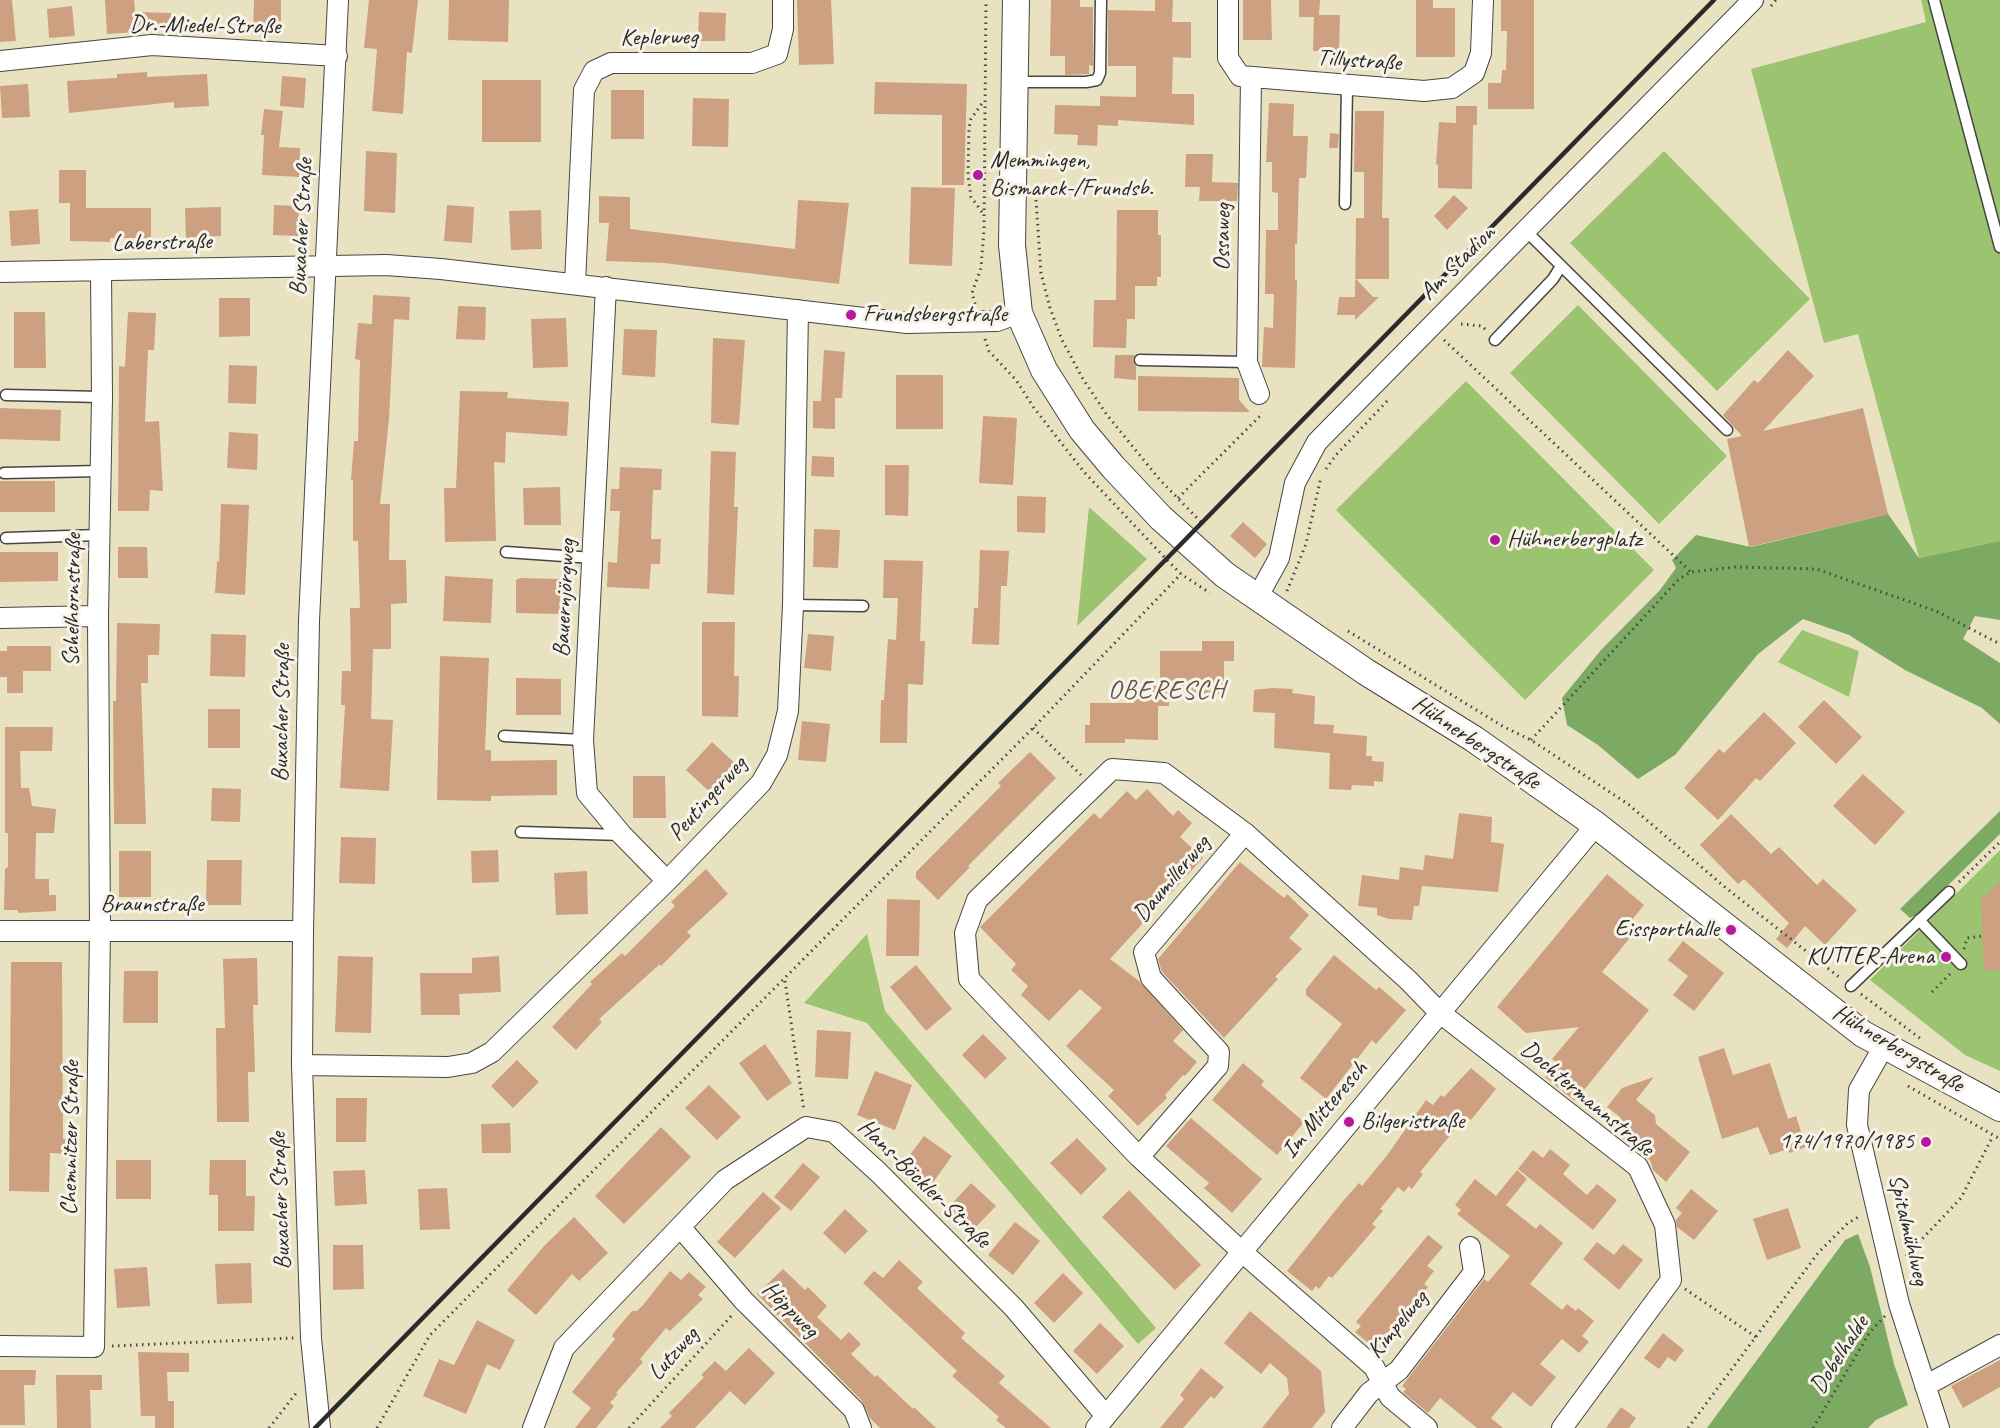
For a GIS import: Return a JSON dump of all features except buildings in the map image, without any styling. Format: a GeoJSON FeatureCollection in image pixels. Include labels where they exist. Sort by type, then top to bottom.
{"type":"FeatureCollection","features":[{"type":"Feature","properties":{"kind":"street","name":"Buxacher Straße"},"geometry":{"type":"LineString","coordinates":[[320,1428],[311,1338],[302,1065],[303,931],[309,621],[338,0]]}},
{"type":"Feature","properties":{"kind":"street","name":"Keplerweg"},"geometry":{"type":"LineString","coordinates":[[575,284],[584,90],[594,71],[612,63],[752,63],[777,54],[783,29],[783,0]]}},
{"type":"Feature","properties":{"kind":"street","name":"Hühnerbergstraße"},"geometry":{"type":"LineString","coordinates":[[1016,0],[1012,245],[1019,313],[1044,370],[1083,430],[1107,460],[1161,518],[1205,559],[1257,598],[1366,672],[1474,739],[1596,825],[1863,1034],[2000,1108]]}},
{"type":"Feature","properties":{"kind":"street"},"geometry":{"type":"LineString","coordinates":[[1228,0],[1228,58],[1240,76],[1251,78]]}},
{"type":"Feature","properties":{"kind":"street","name":"Tillystraße"},"geometry":{"type":"LineString","coordinates":[[1251,78],[1424,91],[1452,88],[1464,82],[1474,73],[1479,63],[1483,0]]}},
{"type":"Feature","properties":{"kind":"street","name":"Am Stadion"},"geometry":{"type":"LineString","coordinates":[[1257,598],[1279,558],[1295,483],[1317,442],[1526,231],[1761,4]]}},
{"type":"Feature","properties":{"kind":"street","name":"Dr.-Miedel-Straße"},"geometry":{"type":"LineString","coordinates":[[0,61],[152,45],[337,56]]}},
{"type":"Feature","properties":{"kind":"street","name":"Ossaweg"},"geometry":{"type":"LineString","coordinates":[[1251,78],[1246,362],[1259,394]]}},
{"type":"Feature","properties":{"kind":"street"},"geometry":{"type":"LineString","coordinates":[[326,265],[441,269],[907,323],[997,321],[1019,313]]}},
{"type":"Feature","properties":{"kind":"street","name":"Laberstraße"},"geometry":{"type":"LineString","coordinates":[[0,272],[326,265]]}},
{"type":"Feature","properties":{"kind":"street","name":"Schelhornstraße"},"geometry":{"type":"LineString","coordinates":[[100,930],[98,616],[102,397],[101,270]]}},
{"type":"Feature","properties":{"kind":"street","name":"Bauernjörgweg"},"geometry":{"type":"LineString","coordinates":[[606,288],[583,740],[588,792],[622,835],[667,881]]}},
{"type":"Feature","properties":{"kind":"street","name":"Peutingerweg"},"geometry":{"type":"LineString","coordinates":[[302,1065],[448,1067],[472,1063],[492,1052],[667,881],[760,783],[777,755],[788,711],[794,605],[798,310]]}},
{"type":"Feature","properties":{"kind":"street"},"geometry":{"type":"LineString","coordinates":[[0,618],[98,616]]}},
{"type":"Feature","properties":{"kind":"street"},"geometry":{"type":"LineString","coordinates":[[1427,1428],[1390,1397],[1374,1367],[1241,1251],[1139,1157],[969,979],[965,933],[977,900],[1112,769],[1164,773],[1245,833],[1408,980],[1439,1012]]}},
{"type":"Feature","properties":{"kind":"street","name":"Im Mitteresch"},"geometry":{"type":"LineString","coordinates":[[1101,1422],[1596,825]]}},
{"type":"Feature","properties":{"kind":"street","name":"Daumillerweg"},"geometry":{"type":"LineString","coordinates":[[1139,1157],[1218,1066],[1219,1052],[1151,978],[1144,952],[1245,833]]}},
{"type":"Feature","properties":{"kind":"street","name":"Braunstraße"},"geometry":{"type":"LineString","coordinates":[[0,930],[303,931]]}},
{"type":"Feature","properties":{"kind":"street","name":"Chemnitzer Straße"},"geometry":{"type":"LineString","coordinates":[[94,1347],[100,930]]}},
{"type":"Feature","properties":{"kind":"street","name":"Dochtermannstraße"},"geometry":{"type":"LineString","coordinates":[[1439,1012],[1638,1167],[1665,1225],[1671,1280]]}},
{"type":"Feature","properties":{"kind":"street","name":"Spitalmühlweg"},"geometry":{"type":"LineString","coordinates":[[1884,1046],[1859,1090],[1857,1125],[1899,1304],[1939,1428]]}},
{"type":"Feature","properties":{"kind":"street"},"geometry":{"type":"LineString","coordinates":[[533,1428],[564,1348],[725,1180],[806,1127]]}},
{"type":"Feature","properties":{"kind":"street","name":"Hans-Böckler-Straße"},"geometry":{"type":"LineString","coordinates":[[806,1127],[834,1132],[878,1172],[1014,1308],[1101,1422]]}},
{"type":"Feature","properties":{"kind":"street","name":"Höppweg"},"geometry":{"type":"LineString","coordinates":[[681,1228],[744,1301],[854,1410],[861,1428]]}},
{"type":"Feature","properties":{"kind":"street","name":"Kimpelweg"},"geometry":{"type":"LineString","coordinates":[[1342,1428],[1369,1393],[1399,1370],[1474,1272],[1470,1247]]}},
{"type":"Feature","properties":{"kind":"street"},"geometry":{"type":"LineString","coordinates":[[1562,1428],[1671,1280]]}},
{"type":"Feature","properties":{"kind":"street"},"geometry":{"type":"LineString","coordinates":[[1925,1386],[2000,1345]]}},
{"type":"Feature","properties":{"kind":"street"},"geometry":{"type":"LineString","coordinates":[[0,1346],[94,1347]]}},
{"type":"Feature","properties":{"kind":"lane"},"geometry":{"type":"LineString","coordinates":[[1014,82],[1097,80],[1100,74],[1101,0]]}},
{"type":"Feature","properties":{"kind":"lane"},"geometry":{"type":"LineString","coordinates":[[1934,0],[2000,247]]}},
{"type":"Feature","properties":{"kind":"lane"},"geometry":{"type":"LineString","coordinates":[[1345,204],[1347,86]]}},
{"type":"Feature","properties":{"kind":"lane"},"geometry":{"type":"LineString","coordinates":[[1526,231],[1727,430]]}},
{"type":"Feature","properties":{"kind":"lane"},"geometry":{"type":"LineString","coordinates":[[1495,340],[1553,279],[1561,266]]}},
{"type":"Feature","properties":{"kind":"lane"},"geometry":{"type":"LineString","coordinates":[[1140,360],[1246,362]]}},
{"type":"Feature","properties":{"kind":"lane"},"geometry":{"type":"LineString","coordinates":[[6,395],[102,397]]}},
{"type":"Feature","properties":{"kind":"lane"},"geometry":{"type":"LineString","coordinates":[[4,472],[100,471]]}},
{"type":"Feature","properties":{"kind":"lane"},"geometry":{"type":"LineString","coordinates":[[6,538],[99,535]]}},
{"type":"Feature","properties":{"kind":"lane"},"geometry":{"type":"LineString","coordinates":[[506,552],[593,558]]}},
{"type":"Feature","properties":{"kind":"lane"},"geometry":{"type":"LineString","coordinates":[[794,605],[863,606]]}},
{"type":"Feature","properties":{"kind":"lane"},"geometry":{"type":"LineString","coordinates":[[504,736],[583,740]]}},
{"type":"Feature","properties":{"kind":"lane"},"geometry":{"type":"LineString","coordinates":[[521,832],[622,835]]}},
{"type":"Feature","properties":{"kind":"lane"},"geometry":{"type":"LineString","coordinates":[[1851,986],[1949,892]]}},
{"type":"Feature","properties":{"kind":"lane"},"geometry":{"type":"LineString","coordinates":[[1920,920],[1960,964]]}},
{"type":"Feature","properties":{"kind":"path"},"geometry":{"type":"LineString","coordinates":[[985,97],[981,107],[971,119],[968,176],[971,197],[984,214],[986,0]]}},
{"type":"Feature","properties":{"kind":"path"},"geometry":{"type":"LineString","coordinates":[[1761,4],[1776,0]]}},
{"type":"Feature","properties":{"kind":"path"},"geometry":{"type":"LineString","coordinates":[[1036,192],[1041,273],[1050,308],[1062,340],[1083,379],[1107,415],[1178,498],[1260,416],[1263,407],[1259,394]]}},
{"type":"Feature","properties":{"kind":"path"},"geometry":{"type":"LineString","coordinates":[[1437,348],[1468,316]]}},
{"type":"Feature","properties":{"kind":"path"},"geometry":{"type":"LineString","coordinates":[[1461,324],[1482,326],[1495,340]]}},
{"type":"Feature","properties":{"kind":"path"},"geometry":{"type":"LineString","coordinates":[[1444,340],[1691,572]]}},
{"type":"Feature","properties":{"kind":"path"},"geometry":{"type":"LineString","coordinates":[[1287,593],[1306,543],[1322,477],[1336,455],[1390,398]]}},
{"type":"Feature","properties":{"kind":"path"},"geometry":{"type":"LineString","coordinates":[[1531,740],[1679,579],[1691,572],[1735,567],[1816,569],[1936,611],[2000,644]]}},
{"type":"Feature","properties":{"kind":"path"},"geometry":{"type":"LineString","coordinates":[[377,1428],[430,1335],[1033,728],[1181,574]]}},
{"type":"Feature","properties":{"kind":"path"},"geometry":{"type":"LineString","coordinates":[[1346,630],[1504,727],[1531,740],[1628,804],[1726,888],[1923,1040]]}},
{"type":"Feature","properties":{"kind":"path"},"geometry":{"type":"LineString","coordinates":[[1033,728],[1093,786]]}},
{"type":"Feature","properties":{"kind":"path"},"geometry":{"type":"LineString","coordinates":[[1949,892],[2000,842]]}},
{"type":"Feature","properties":{"kind":"path"},"geometry":{"type":"LineString","coordinates":[[785,979],[806,1127]]}},
{"type":"Feature","properties":{"kind":"path"},"geometry":{"type":"LineString","coordinates":[[1902,1082],[2000,1138]]}},
{"type":"Feature","properties":{"kind":"path"},"geometry":{"type":"LineString","coordinates":[[1905,1257],[1961,1198],[1993,1136]]}},
{"type":"Feature","properties":{"kind":"path"},"geometry":{"type":"LineString","coordinates":[[1688,1428],[1818,1253],[1848,1223],[1876,1207]]}},
{"type":"Feature","properties":{"kind":"path"},"geometry":{"type":"LineString","coordinates":[[1671,1280],[1756,1337]]}},
{"type":"Feature","properties":{"kind":"path","name":"Lutzweg"},"geometry":{"type":"LineString","coordinates":[[629,1428],[744,1301]]}},
{"type":"Feature","properties":{"kind":"path","name":"Dobelhalde"},"geometry":{"type":"LineString","coordinates":[[1813,1428],[1870,1332],[1899,1304]]}},
{"type":"Feature","properties":{"kind":"path"},"geometry":{"type":"LineString","coordinates":[[94,1347],[311,1338]]}},
{"type":"Feature","properties":{"kind":"path"},"geometry":{"type":"LineString","coordinates":[[269,1428],[294,1394],[314,1378]]}},
{"type":"Feature","properties":{"kind":"green space"},"geometry":{"type":"Polygon","coordinates":[[[1921,0],[2000,0],[2000,541],[1919,558],[1858,334],[1824,343],[1751,69],[1926,22],[1921,0]]]}},
{"type":"Feature","properties":{"kind":"green space"},"geometry":{"type":"Polygon","coordinates":[[[1664,151],[1810,299],[1717,391],[1570,243],[1664,151]]]}},
{"type":"Feature","properties":{"kind":"green space"},"geometry":{"type":"Polygon","coordinates":[[[1578,305],[1727,456],[1659,524],[1510,373],[1578,305]]]}},
{"type":"Feature","properties":{"kind":"green space","name":"Hühnerbergplatz"},"geometry":{"type":"Polygon","coordinates":[[[1466,381],[1654,570],[1525,700],[1336,510],[1466,381]]]}},
{"type":"Feature","properties":{"kind":"green space"},"geometry":{"type":"Polygon","coordinates":[[[1089,507],[1147,559],[1077,626],[1089,507]]]}},
{"type":"Feature","properties":{"kind":"green space"},"geometry":{"type":"Polygon","coordinates":[[[1888,514],[1919,558],[2000,541],[2000,620],[1975,616],[1963,639],[2000,663],[2000,724],[1982,708],[1905,670],[1849,635],[1803,619],[1758,654],[1675,755],[1638,779],[1598,745],[1567,725],[1562,698],[1601,650],[1660,590],[1676,568],[1672,560],[1696,535],[1751,547],[1888,514]]]}},
{"type":"Feature","properties":{"kind":"green space"},"geometry":{"type":"Polygon","coordinates":[[[1802,630],[1859,651],[1849,697],[1778,662],[1802,630]]]}},
{"type":"Feature","properties":{"kind":"green space"},"geometry":{"type":"Polygon","coordinates":[[[2000,811],[2000,834],[1921,912],[1910,918],[1900,909],[2000,811]]]}},
{"type":"Feature","properties":{"kind":"green space","name":"KUTTER-Arena"},"geometry":{"type":"Polygon","coordinates":[[[2000,850],[2000,1071],[1965,1055],[1870,980],[2000,850]]]}},
{"type":"Feature","properties":{"kind":"green space"},"geometry":{"type":"Polygon","coordinates":[[[867,934],[885,1011],[1156,1328],[1138,1344],[867,1023],[804,1003],[867,934]]]}},
{"type":"Feature","properties":{"kind":"green space"},"geometry":{"type":"Polygon","coordinates":[[[1858,1234],[1870,1267],[1894,1364],[1908,1405],[1876,1420],[1868,1428],[1707,1428],[1845,1240],[1858,1234]]]}},
{"type":"Feature","properties":{"kind":"railway"},"geometry":{"type":"LineString","coordinates":[[315,1428],[1714,0]]}},
{"type":"Feature","properties":{"kind":"place","name":"Memmingen, Bismarck-/Frundsb."},"geometry":{"type":"Point","coordinates":[978,175]}},
{"type":"Feature","properties":{"kind":"place","name":"Frundsbergstraße"},"geometry":{"type":"Point","coordinates":[851,315]}},
{"type":"Feature","properties":{"kind":"place","name":"Hühnerbergplatz"},"geometry":{"type":"Point","coordinates":[1495,540]}},
{"type":"Feature","properties":{"kind":"place","name":"Eissporthalle"},"geometry":{"type":"Point","coordinates":[1731,930]}},
{"type":"Feature","properties":{"kind":"place","name":"KUTTER-Arena"},"geometry":{"type":"Point","coordinates":[1946,957]}},
{"type":"Feature","properties":{"kind":"place","name":"Bilgeristraße"},"geometry":{"type":"Point","coordinates":[1349,1122]}},
{"type":"Feature","properties":{"kind":"place","name":"174/1970/1985"},"geometry":{"type":"Point","coordinates":[1926,1142]}},
{"type":"Feature","properties":{"kind":"district","name":"OBERESCH"},"geometry":{"type":"Point","coordinates":[1167,691]}}]}
